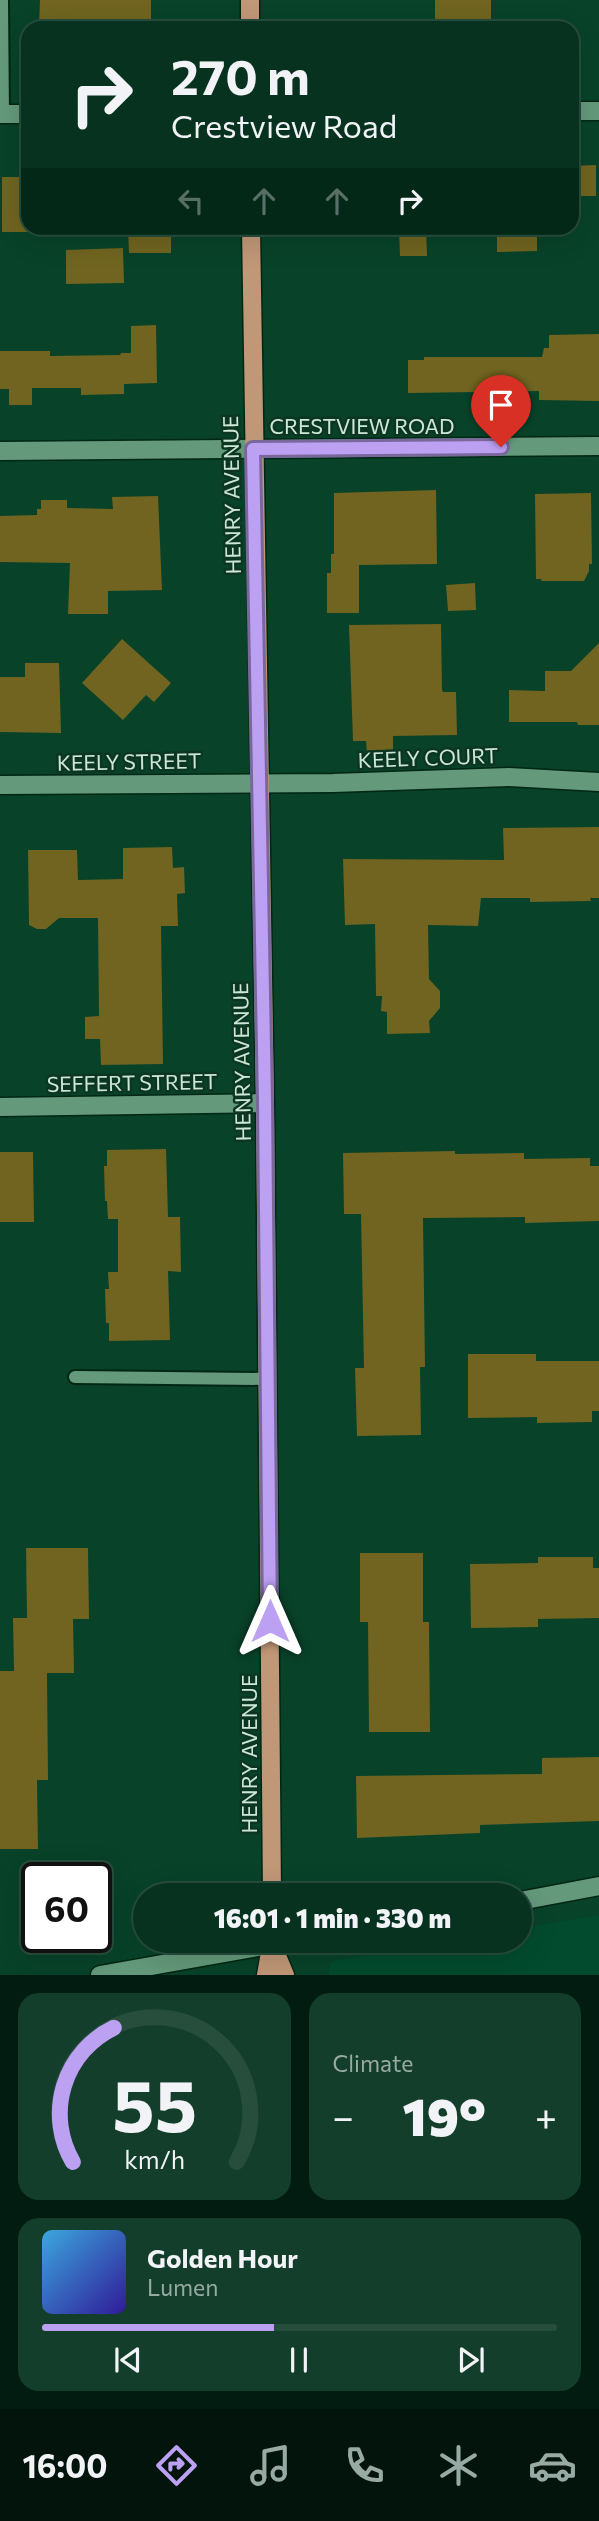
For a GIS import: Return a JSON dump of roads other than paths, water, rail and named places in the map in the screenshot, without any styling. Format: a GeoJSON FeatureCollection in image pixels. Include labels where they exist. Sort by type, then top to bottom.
{"type":"FeatureCollection","features":[{"type":"Feature","properties":{"kind":"main road"},"geometry":{"type":"LineString","coordinates":[[250,0],[250,21]]}},
{"type":"Feature","properties":{"kind":"main road","name":"HENRY AVENUE"},"geometry":{"type":"LineString","coordinates":[[251,235],[265,1103],[272,1883]]}},
{"type":"Feature","properties":{"kind":"main road"},"geometry":{"type":"LineString","coordinates":[[266,1975],[270,1953]]}},
{"type":"Feature","properties":{"kind":"main road"},"geometry":{"type":"LineString","coordinates":[[276,1953],[285,1975]]}},
{"type":"Feature","properties":{"kind":"street"},"geometry":{"type":"LineString","coordinates":[[579,111],[599,111]]}},
{"type":"Feature","properties":{"kind":"street"},"geometry":{"type":"LineString","coordinates":[[1,114],[21,114]]}},
{"type":"Feature","properties":{"kind":"street","name":"CRESTVIEW ROAD"},"geometry":{"type":"LineString","coordinates":[[0,451],[599,446]]}},
{"type":"Feature","properties":{"kind":"street","name":"KEELY COURT"},"geometry":{"type":"LineString","coordinates":[[258,783],[509,778],[599,782]]}},
{"type":"Feature","properties":{"kind":"street","name":"KEELY STREET"},"geometry":{"type":"LineString","coordinates":[[0,785],[258,783]]}},
{"type":"Feature","properties":{"kind":"street","name":"SEFFERT STREET"},"geometry":{"type":"LineString","coordinates":[[0,1107],[265,1103]]}},
{"type":"Feature","properties":{"kind":"street"},"geometry":{"type":"LineString","coordinates":[[532,1899],[599,1886]]}},
{"type":"Feature","properties":{"kind":"street"},"geometry":{"type":"LineString","coordinates":[[100,1975],[218,1953]]}},
{"type":"Feature","properties":{"kind":"lane"},"geometry":{"type":"LineString","coordinates":[[1,114],[2,0]]}},
{"type":"Feature","properties":{"kind":"lane"},"geometry":{"type":"LineString","coordinates":[[75,1377],[268,1379]]}}]}
